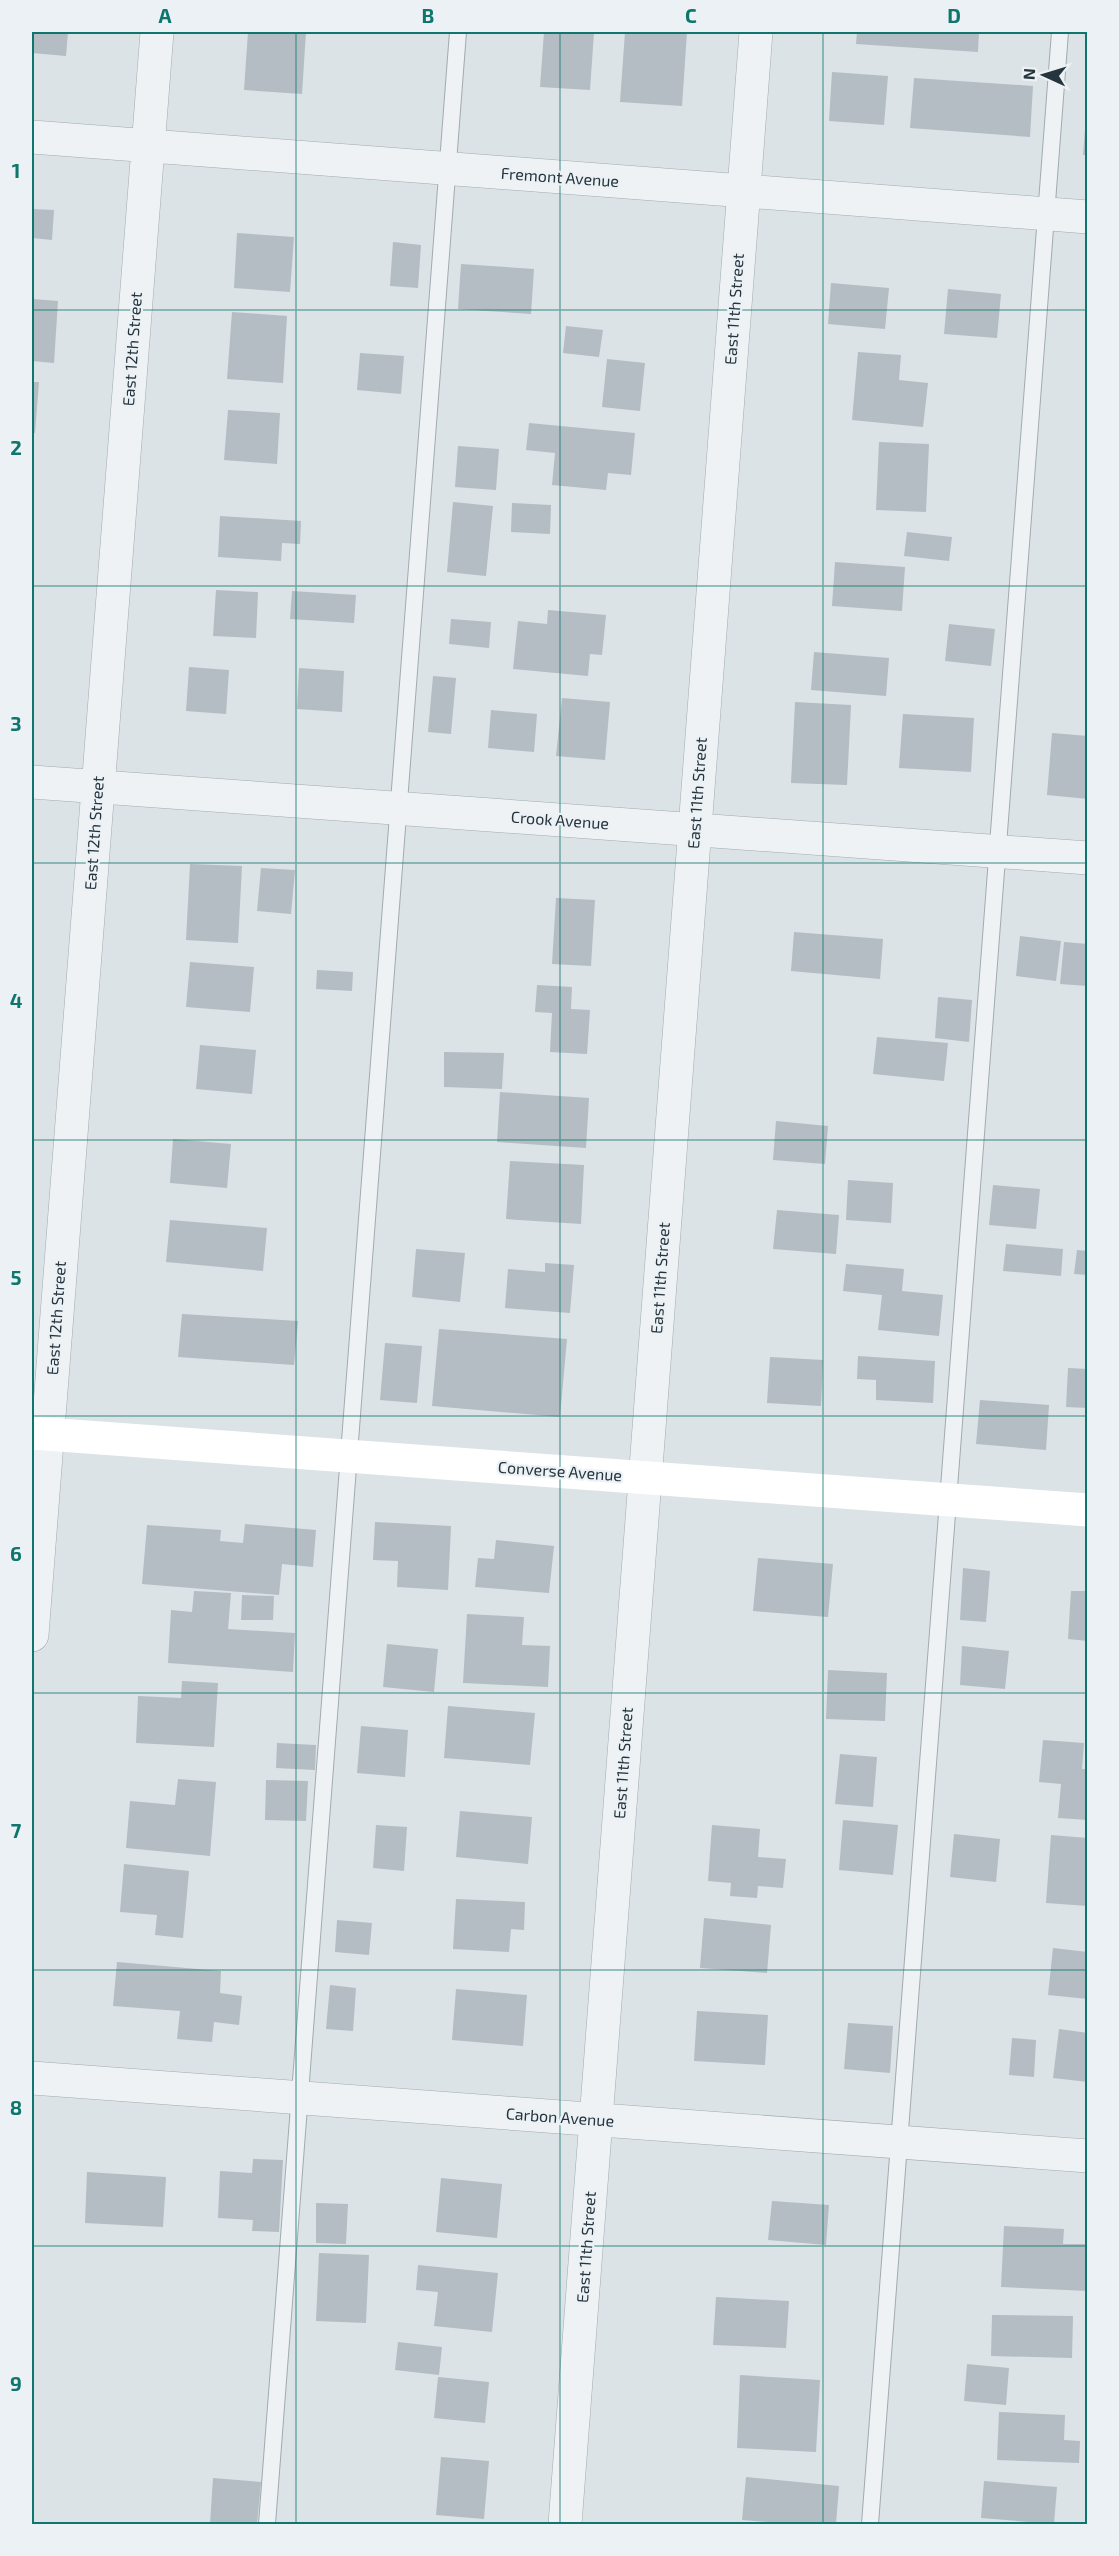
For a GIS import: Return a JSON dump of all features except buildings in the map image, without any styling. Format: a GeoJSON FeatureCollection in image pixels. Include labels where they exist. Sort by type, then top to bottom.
{"type":"FeatureCollection","features":[{"type":"Feature","properties":{"kind":"street","name":"East 12th Street"},"geometry":{"type":"LineString","coordinates":[[32,1635],[39,1434],[98,786],[157,32]]}},
{"type":"Feature","properties":{"kind":"street","name":"East 11th Street"},"geometry":{"type":"LineString","coordinates":[[565,2524],[756,32]]}},
{"type":"Feature","properties":{"kind":"street","name":"Fremont Avenue"},"geometry":{"type":"LineString","coordinates":[[32,136],[1088,217]]}},
{"type":"Feature","properties":{"kind":"street","name":"Crook Avenue"},"geometry":{"type":"LineString","coordinates":[[32,782],[1088,858]]}},
{"type":"Feature","properties":{"kind":"street","name":"Converse Avenue"},"geometry":{"type":"LineString","coordinates":[[39,1434],[1088,1510]]}},
{"type":"Feature","properties":{"kind":"street","name":"Carbon Avenue"},"geometry":{"type":"LineString","coordinates":[[32,2078],[1088,2156]]}},
{"type":"Feature","properties":{"kind":"lane"},"geometry":{"type":"LineString","coordinates":[[267,2524],[458,32]]}},
{"type":"Feature","properties":{"kind":"lane"},"geometry":{"type":"LineString","coordinates":[[870,2524],[1060,32]]}}]}
